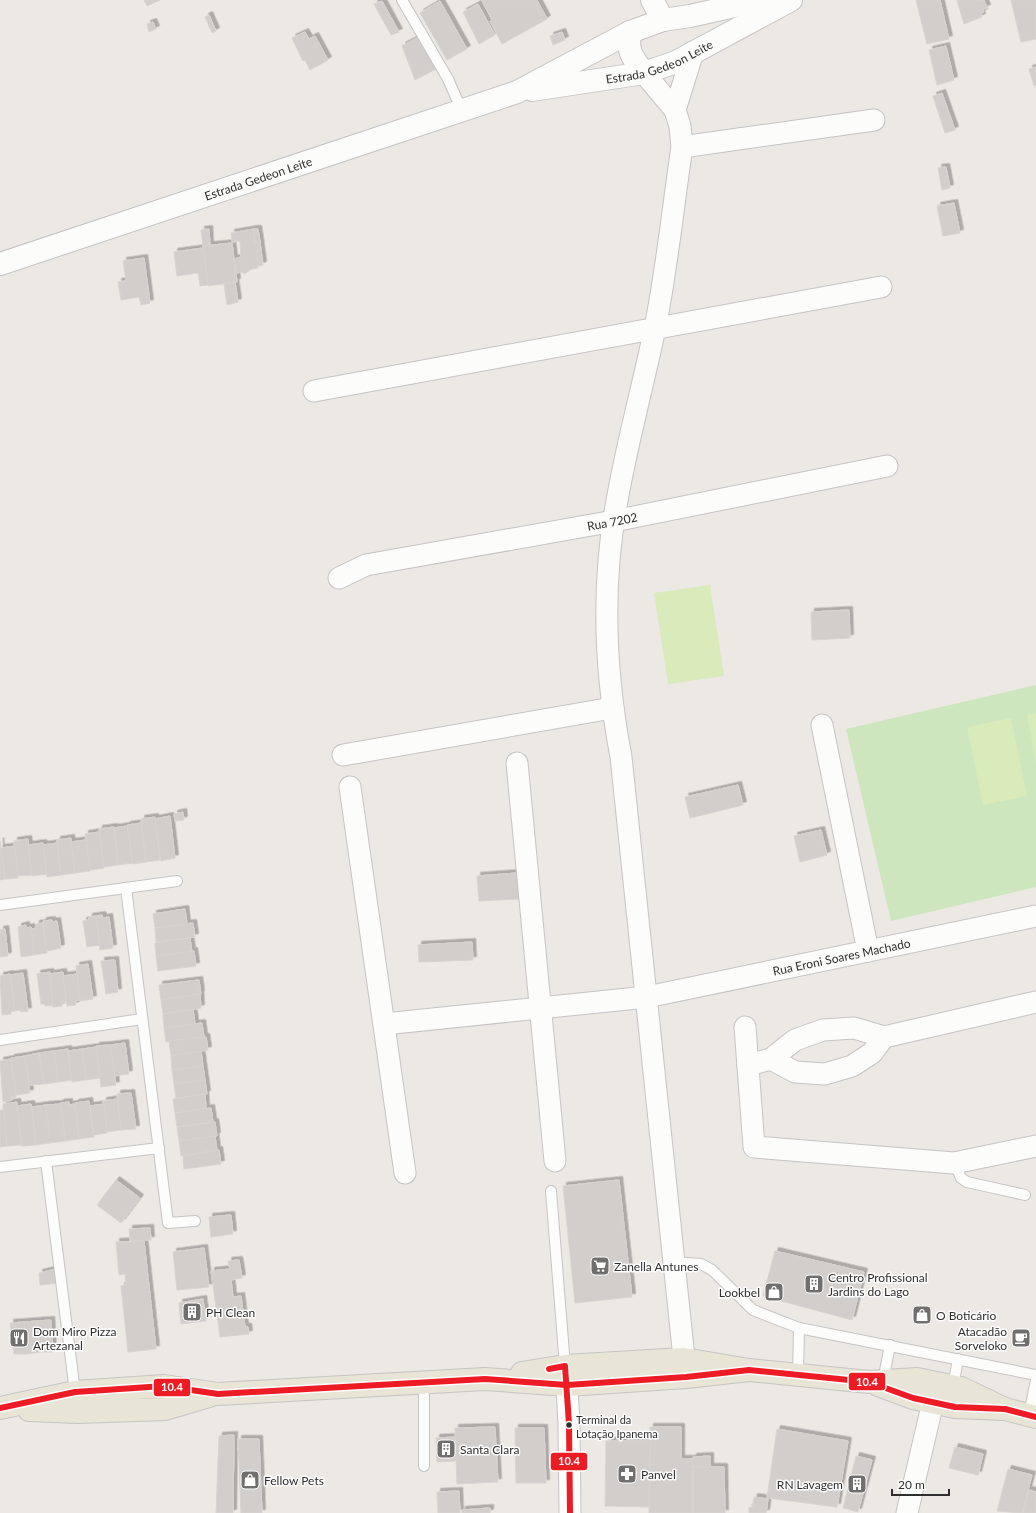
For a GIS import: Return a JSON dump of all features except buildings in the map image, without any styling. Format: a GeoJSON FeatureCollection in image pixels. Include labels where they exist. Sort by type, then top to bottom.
{"type":"FeatureCollection","features":[{"type":"Feature","properties":{"kind":"main road"},"geometry":{"type":"LineString","coordinates":[[652,0],[663,20]]}},
{"type":"Feature","properties":{"kind":"main road","name":"Estrada Gedeon Leite"},"geometry":{"type":"LineString","coordinates":[[517,92],[630,32],[663,20],[690,16],[761,0]]}},
{"type":"Feature","properties":{"kind":"main road","name":"Estrada Gedeon Leite"},"geometry":{"type":"LineString","coordinates":[[0,264],[517,92],[644,73],[676,62],[693,52],[732,34],[791,0]]}},
{"type":"Feature","properties":{"kind":"main road"},"geometry":{"type":"LineString","coordinates":[[690,16],[697,26],[698,37],[693,52]]}},
{"type":"Feature","properties":{"kind":"main road"},"geometry":{"type":"LineString","coordinates":[[630,32],[628,42],[630,54],[644,73]]}},
{"type":"Feature","properties":{"kind":"main road"},"geometry":{"type":"LineString","coordinates":[[0,1408],[77,1402],[165,1408],[218,1394],[685,1368],[749,1370],[876,1381],[913,1398],[941,1391],[955,1407],[1005,1409],[1033,1416]]}},
{"type":"Feature","properties":{"kind":"street"},"geometry":{"type":"LineString","coordinates":[[675,110],[693,52]]}},
{"type":"Feature","properties":{"kind":"street"},"geometry":{"type":"LineString","coordinates":[[644,73],[675,110],[680,126],[682,147],[655,329],[617,501],[606,599],[609,677],[612,708],[621,757],[685,1368]]}},
{"type":"Feature","properties":{"kind":"street"},"geometry":{"type":"LineString","coordinates":[[682,147],[874,120]]}},
{"type":"Feature","properties":{"kind":"street"},"geometry":{"type":"LineString","coordinates":[[314,391],[881,287]]}},
{"type":"Feature","properties":{"kind":"street","name":"Rua 7202"},"geometry":{"type":"LineString","coordinates":[[339,578],[366,566],[614,521],[887,466]]}},
{"type":"Feature","properties":{"kind":"street"},"geometry":{"type":"LineString","coordinates":[[343,755],[612,708]]}},
{"type":"Feature","properties":{"kind":"street"},"geometry":{"type":"LineString","coordinates":[[822,725],[868,951]]}},
{"type":"Feature","properties":{"kind":"street"},"geometry":{"type":"LineString","coordinates":[[517,763],[555,1161]]}},
{"type":"Feature","properties":{"kind":"street"},"geometry":{"type":"LineString","coordinates":[[350,787],[405,1173]]}},
{"type":"Feature","properties":{"kind":"street","name":"Rua Eroni Soares Machado"},"geometry":{"type":"LineString","coordinates":[[384,1024],[647,997],[1036,916]]}},
{"type":"Feature","properties":{"kind":"street"},"geometry":{"type":"LineString","coordinates":[[748,1064],[771,1060],[795,1040],[823,1030],[854,1028],[884,1037],[1036,1002]]}},
{"type":"Feature","properties":{"kind":"street"},"geometry":{"type":"LineString","coordinates":[[745,1027],[754,1147],[954,1162],[1036,1146]]}},
{"type":"Feature","properties":{"kind":"street"},"geometry":{"type":"LineString","coordinates":[[771,1060],[795,1072],[826,1074],[852,1066],[872,1053],[884,1037]]}},
{"type":"Feature","properties":{"kind":"street"},"geometry":{"type":"LineString","coordinates":[[566,1375],[570,1513]]}},
{"type":"Feature","properties":{"kind":"street"},"geometry":{"type":"LineString","coordinates":[[907,1513],[941,1391]]}},
{"type":"Feature","properties":{"kind":"lane"},"geometry":{"type":"LineString","coordinates":[[402,0],[448,79],[462,110]]}},
{"type":"Feature","properties":{"kind":"lane"},"geometry":{"type":"LineString","coordinates":[[0,905],[177,881]]}},
{"type":"Feature","properties":{"kind":"lane"},"geometry":{"type":"LineString","coordinates":[[126,888],[168,1223],[195,1222]]}},
{"type":"Feature","properties":{"kind":"lane"},"geometry":{"type":"LineString","coordinates":[[0,1040],[142,1019]]}},
{"type":"Feature","properties":{"kind":"lane"},"geometry":{"type":"LineString","coordinates":[[0,1167],[159,1148]]}},
{"type":"Feature","properties":{"kind":"lane"},"geometry":{"type":"LineString","coordinates":[[46,1161],[77,1402]]}},
{"type":"Feature","properties":{"kind":"lane"},"geometry":{"type":"LineString","coordinates":[[954,1162],[960,1178],[967,1182],[1025,1196]]}},
{"type":"Feature","properties":{"kind":"lane"},"geometry":{"type":"LineString","coordinates":[[551,1191],[566,1375]]}},
{"type":"Feature","properties":{"kind":"lane"},"geometry":{"type":"LineString","coordinates":[[674,1262],[701,1264],[712,1270],[753,1310],[799,1328],[1036,1375]]}},
{"type":"Feature","properties":{"kind":"lane"},"geometry":{"type":"LineString","coordinates":[[798,1375],[799,1328]]}},
{"type":"Feature","properties":{"kind":"lane"},"geometry":{"type":"LineString","coordinates":[[876,1381],[890,1346]]}},
{"type":"Feature","properties":{"kind":"lane"},"geometry":{"type":"LineString","coordinates":[[941,1391],[958,1359]]}},
{"type":"Feature","properties":{"kind":"lane"},"geometry":{"type":"LineString","coordinates":[[1033,1416],[1036,1380]]}},
{"type":"Feature","properties":{"kind":"lane"},"geometry":{"type":"LineString","coordinates":[[424,1383],[424,1466]]}},
{"type":"Feature","properties":{"kind":"green space"},"geometry":{"type":"Polygon","coordinates":[[[710,585],[724,676],[668,684],[654,593],[710,585]]]}},
{"type":"Feature","properties":{"kind":"green space"},"geometry":{"type":"Polygon","coordinates":[[[1036,685],[1036,887],[891,921],[846,729],[1036,685]]]}},
{"type":"Feature","properties":{"kind":"green space"},"geometry":{"type":"Polygon","coordinates":[[[1036,714],[1036,762],[1027,715],[1036,714]]]}},
{"type":"Feature","properties":{"kind":"green space"},"geometry":{"type":"Polygon","coordinates":[[[1011,718],[1027,796],[983,805],[967,727],[1011,718]]]}},
{"type":"Feature","properties":{"kind":"transit line","name":"10.4"},"geometry":{"type":"LineString","coordinates":[[549,1369],[565,1366],[569,1424],[570,1513]]}},
{"type":"Feature","properties":{"kind":"transit line","name":"10.4"},"geometry":{"type":"LineString","coordinates":[[0,1408],[75,1392],[164,1386],[218,1394],[485,1379],[567,1385],[686,1377],[749,1370],[869,1382],[913,1398],[955,1407],[1005,1409],[1036,1417]]}},
{"type":"Feature","properties":{"kind":"place","name":"Zanella Antunes"},"geometry":{"type":"Point","coordinates":[600,1266]}},
{"type":"Feature","properties":{"kind":"place","name":"Centro Profissional Jardins do Lago"},"geometry":{"type":"Point","coordinates":[814,1284]}},
{"type":"Feature","properties":{"kind":"place","name":"Lookbel"},"geometry":{"type":"Point","coordinates":[774,1292]}},
{"type":"Feature","properties":{"kind":"place","name":"PH Clean"},"geometry":{"type":"Point","coordinates":[192,1312]}},
{"type":"Feature","properties":{"kind":"place","name":"O Boticário"},"geometry":{"type":"Point","coordinates":[922,1315]}},
{"type":"Feature","properties":{"kind":"place","name":"Dom Miro Pizza Artezanal"},"geometry":{"type":"Point","coordinates":[19,1338]}},
{"type":"Feature","properties":{"kind":"place","name":"Atacadão Sorveloko"},"geometry":{"type":"Point","coordinates":[1021,1338]}},
{"type":"Feature","properties":{"kind":"place","name":"Terminal da Lotação Ipanema"},"geometry":{"type":"Point","coordinates":[569,1425]}},
{"type":"Feature","properties":{"kind":"place","name":"Santa Clara"},"geometry":{"type":"Point","coordinates":[446,1449]}},
{"type":"Feature","properties":{"kind":"place","name":"Panvel"},"geometry":{"type":"Point","coordinates":[627,1474]}},
{"type":"Feature","properties":{"kind":"place","name":"Fellow Pets"},"geometry":{"type":"Point","coordinates":[250,1480]}},
{"type":"Feature","properties":{"kind":"place","name":"RN Lavagem"},"geometry":{"type":"Point","coordinates":[857,1484]}}]}
